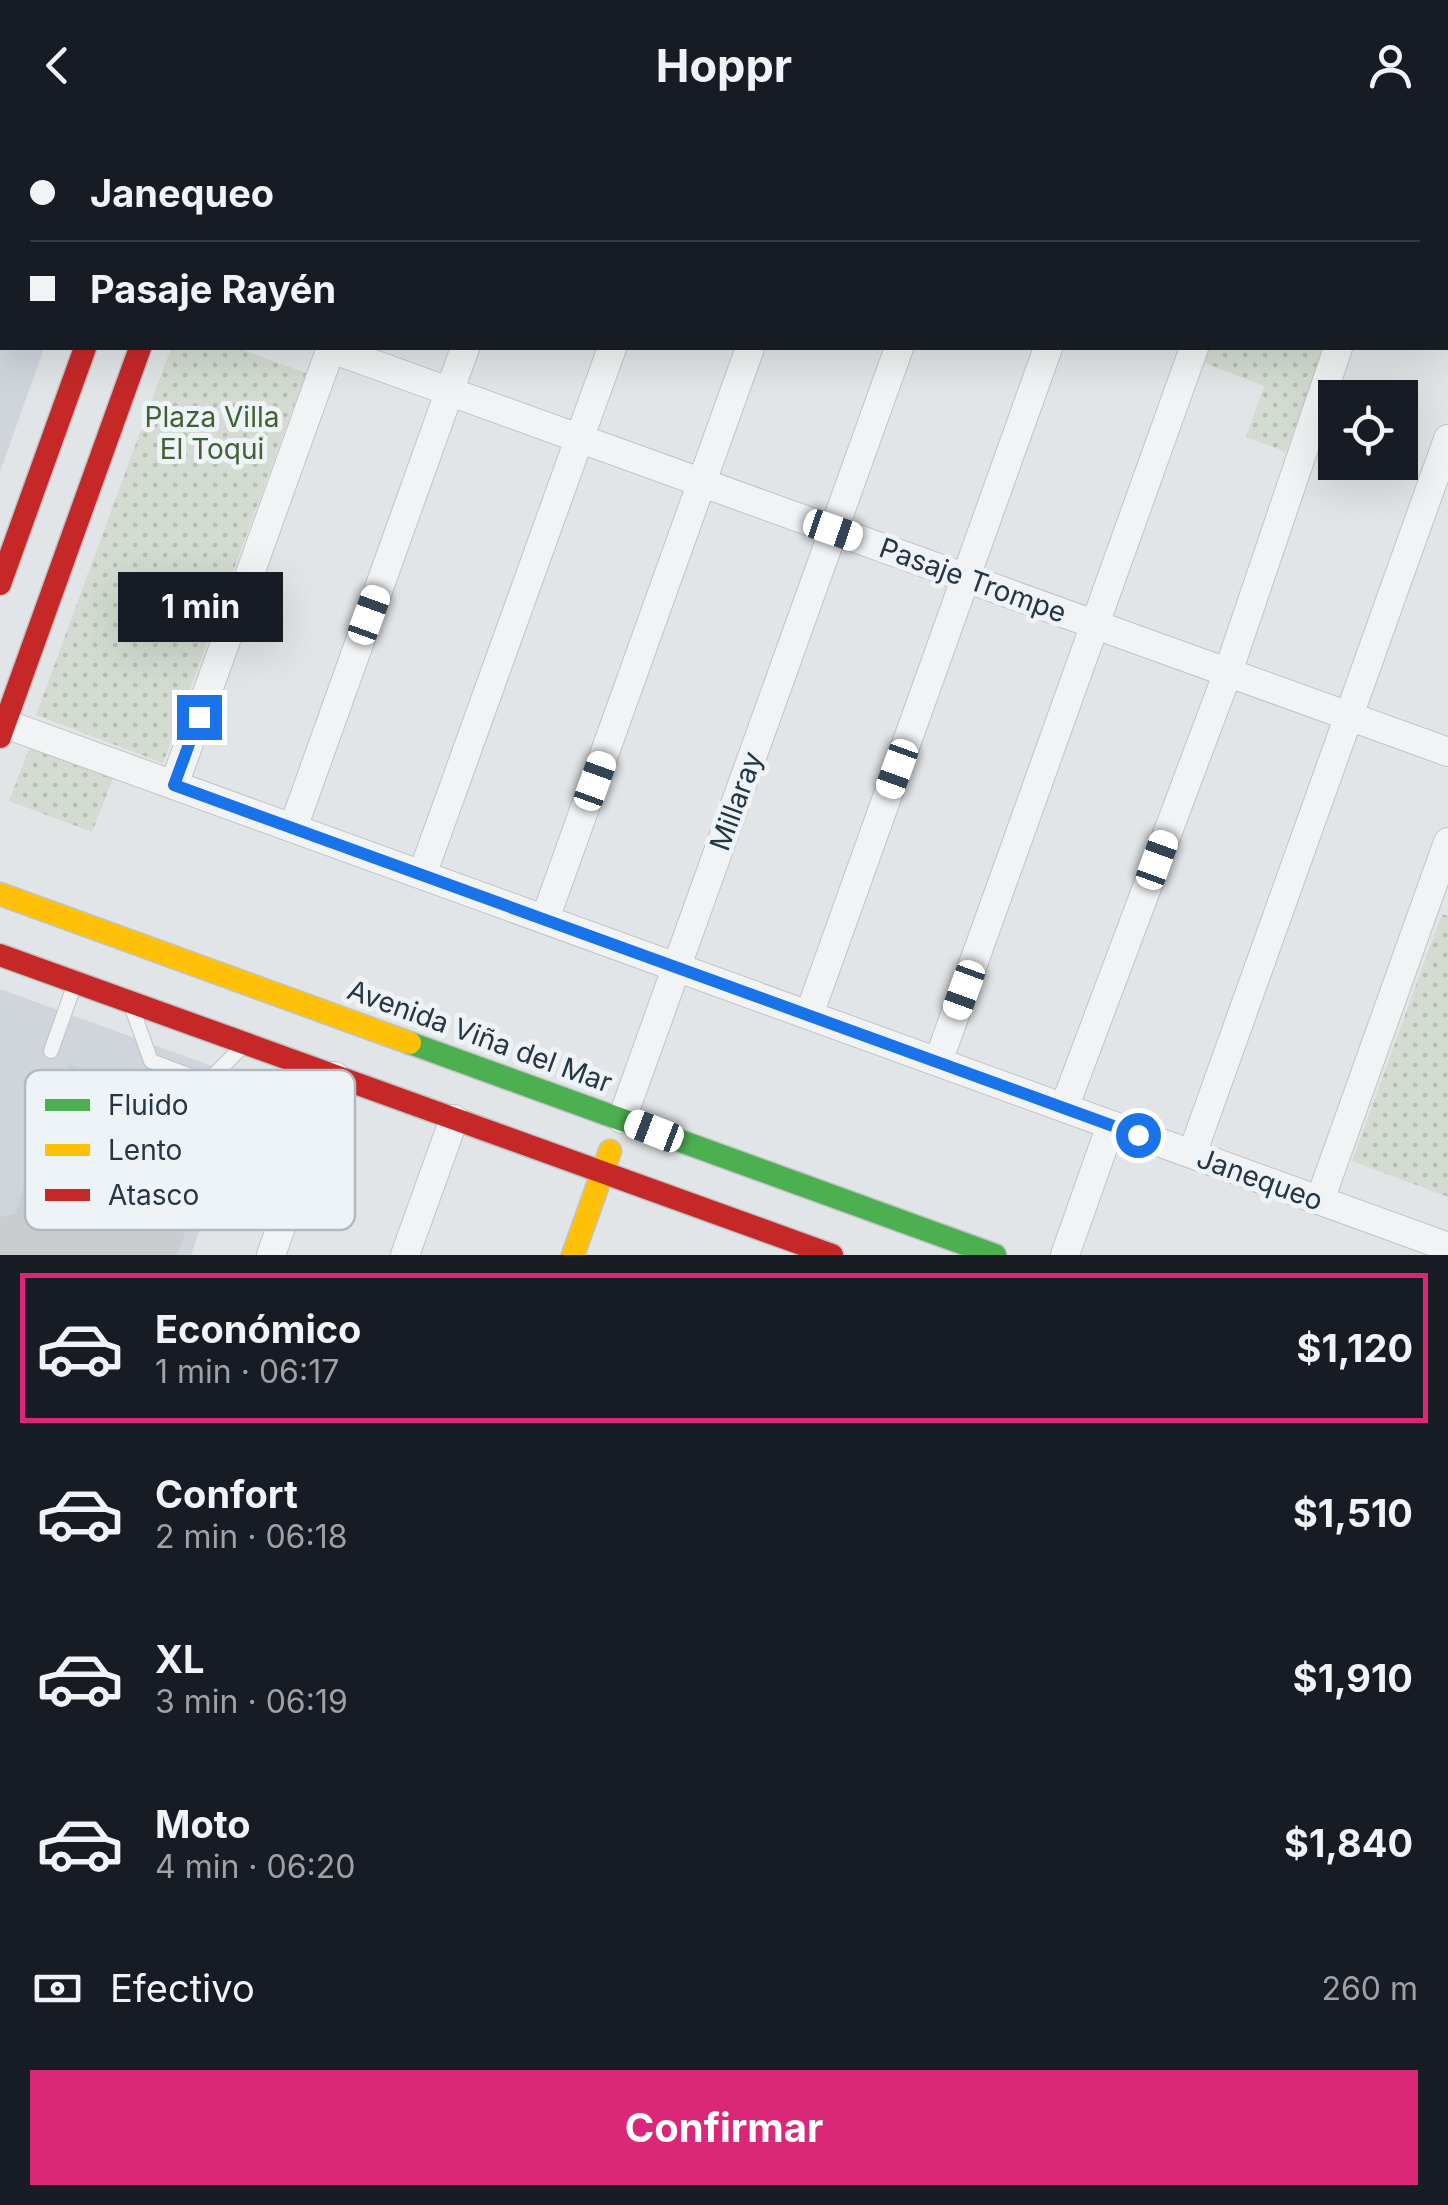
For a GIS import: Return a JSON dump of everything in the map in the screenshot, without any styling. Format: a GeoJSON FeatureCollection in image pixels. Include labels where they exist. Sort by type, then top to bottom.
{"type":"FeatureCollection","features":[{"type":"Feature","properties":{"kind":"main road"},"geometry":{"type":"LineString","coordinates":[[0,584],[84,350]]}},
{"type":"Feature","properties":{"kind":"main road"},"geometry":{"type":"LineString","coordinates":[[2,727],[139,350]]}},
{"type":"Feature","properties":{"kind":"main road","name":"Avenida Viña del Mar"},"geometry":{"type":"LineString","coordinates":[[0,894],[995,1255]]}},
{"type":"Feature","properties":{"kind":"main road"},"geometry":{"type":"LineString","coordinates":[[0,954],[319,1070]]}},
{"type":"Feature","properties":{"kind":"main road"},"geometry":{"type":"LineString","coordinates":[[355,1083],[832,1255]]}},
{"type":"Feature","properties":{"kind":"main road","name":"Millaray"},"geometry":{"type":"LineString","coordinates":[[573,1255],[622,1119]]}},
{"type":"Feature","properties":{"kind":"street"},"geometry":{"type":"LineString","coordinates":[[174,785],[329,350]]}},
{"type":"Feature","properties":{"kind":"street","name":"Pasaje Trompe"},"geometry":{"type":"LineString","coordinates":[[336,350],[1448,752]]}},
{"type":"Feature","properties":{"kind":"street"},"geometry":{"type":"LineString","coordinates":[[293,828],[464,350]]}},
{"type":"Feature","properties":{"kind":"street"},"geometry":{"type":"LineString","coordinates":[[422,875],[611,350]]}},
{"type":"Feature","properties":{"kind":"street"},"geometry":{"type":"LineString","coordinates":[[545,919],[749,350]]}},
{"type":"Feature","properties":{"kind":"street","name":"Millaray"},"geometry":{"type":"LineString","coordinates":[[622,1119],[898,350]]}},
{"type":"Feature","properties":{"kind":"street"},"geometry":{"type":"LineString","coordinates":[[808,1015],[1047,350]]}},
{"type":"Feature","properties":{"kind":"street"},"geometry":{"type":"LineString","coordinates":[[938,1062],[1193,350]]}},
{"type":"Feature","properties":{"kind":"street"},"geometry":{"type":"LineString","coordinates":[[1064,1108],[1228,672],[1337,350]]}},
{"type":"Feature","properties":{"kind":"street"},"geometry":{"type":"LineString","coordinates":[[1192,1154],[1448,439]]}},
{"type":"Feature","properties":{"kind":"street","name":"Janequeo"},"geometry":{"type":"LineString","coordinates":[[2,727],[174,785],[1448,1247]]}},
{"type":"Feature","properties":{"kind":"street"},"geometry":{"type":"LineString","coordinates":[[1320,1200],[1448,842]]}},
{"type":"Feature","properties":{"kind":"street"},"geometry":{"type":"LineString","coordinates":[[405,1255],[454,1119]]}},
{"type":"Feature","properties":{"kind":"street"},"geometry":{"type":"LineString","coordinates":[[1065,1255],[1111,1125]]}},
{"type":"Feature","properties":{"kind":"street"},"geometry":{"type":"LineString","coordinates":[[271,1255],[280,1230]]}},
{"type":"Feature","properties":{"kind":"lane"},"geometry":{"type":"LineString","coordinates":[[51,1052],[76,982]]}},
{"type":"Feature","properties":{"kind":"lane"},"geometry":{"type":"LineString","coordinates":[[130,1002],[151,1061],[175,1070]]}},
{"type":"Feature","properties":{"kind":"lane"},"geometry":{"type":"LineString","coordinates":[[219,1070],[245,1044]]}},
{"type":"Feature","properties":{"kind":"shaded area"},"geometry":{"type":"Polygon","coordinates":[[[0,350],[43,350],[0,472],[0,350]]]}},
{"type":"Feature","properties":{"kind":"shaded area"},"geometry":{"type":"Polygon","coordinates":[[[0,989],[223,1070],[25,1070],[25,1230],[200,1230],[191,1255],[0,1255],[0,989]]]}},
{"type":"Feature","properties":{"kind":"green space","name":"Plaza Villa El Toqui"},"geometry":{"type":"Polygon","coordinates":[[[170,350],[243,350],[306,373],[163,763],[36,715],[170,350]]]}},
{"type":"Feature","properties":{"kind":"green space"},"geometry":{"type":"Polygon","coordinates":[[[1205,350],[1323,350],[1286,452],[1246,437],[1264,386],[1201,362],[1205,350]]]}},
{"type":"Feature","properties":{"kind":"green space"},"geometry":{"type":"Polygon","coordinates":[[[31,744],[114,776],[92,832],[9,801],[31,744]]]}},
{"type":"Feature","properties":{"kind":"green space"},"geometry":{"type":"Polygon","coordinates":[[[1442,914],[1448,916],[1448,1197],[1352,1161],[1442,914]]]}},
{"type":"Feature","properties":{"kind":"building"},"geometry":{"type":"Polygon","coordinates":[[[25,1186],[25,1230],[186,1230],[177,1255],[0,1255],[0,1217],[15,1214],[25,1186]]]}},
{"type":"Feature","properties":{"kind":"traffic: fast"},"geometry":{"type":"LineString","coordinates":[[410,1043],[995,1255]]}},
{"type":"Feature","properties":{"kind":"traffic: slow"},"geometry":{"type":"LineString","coordinates":[[0,894],[410,1043]]}},
{"type":"Feature","properties":{"kind":"traffic: slow"},"geometry":{"type":"LineString","coordinates":[[573,1255],[610,1151]]}},
{"type":"Feature","properties":{"kind":"traffic: jam"},"geometry":{"type":"LineString","coordinates":[[0,584],[84,350]]}},
{"type":"Feature","properties":{"kind":"traffic: jam"},"geometry":{"type":"LineString","coordinates":[[0,737],[139,350]]}},
{"type":"Feature","properties":{"kind":"traffic: jam"},"geometry":{"type":"LineString","coordinates":[[0,955],[319,1070]]}},
{"type":"Feature","properties":{"kind":"traffic: jam"},"geometry":{"type":"LineString","coordinates":[[355,1083],[832,1255]]}},
{"type":"Feature","properties":{"kind":"route"},"geometry":{"type":"LineString","coordinates":[[199,717],[174,785],[1138,1135]]}}]}
